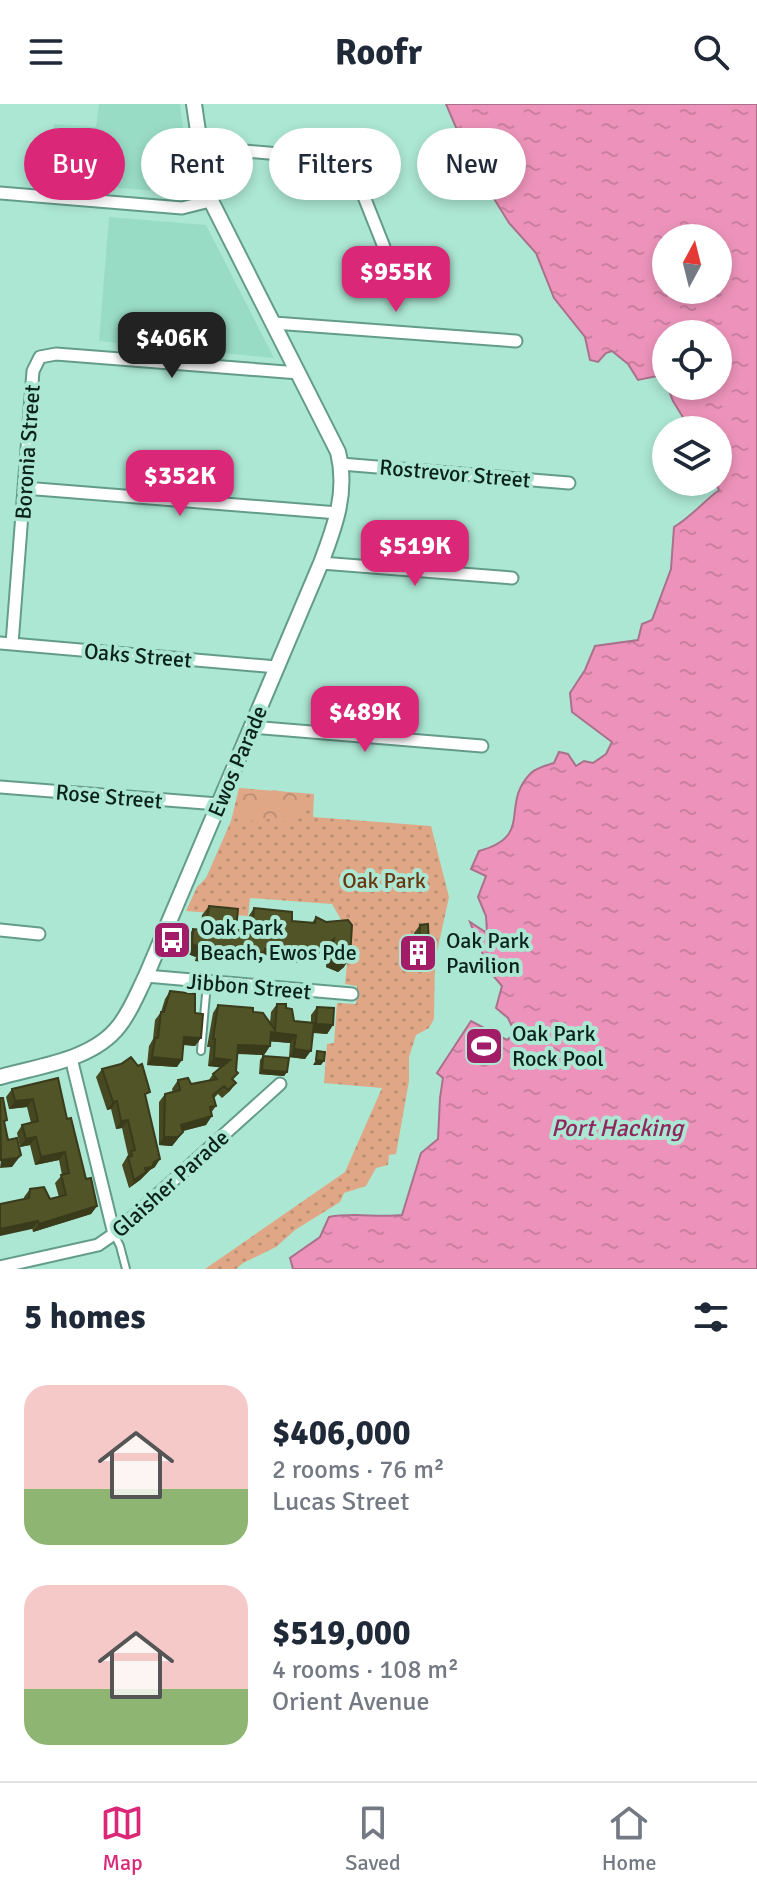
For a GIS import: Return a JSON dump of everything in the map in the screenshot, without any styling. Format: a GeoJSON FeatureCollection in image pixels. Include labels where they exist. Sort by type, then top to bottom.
{"type":"FeatureCollection","features":[{"type":"Feature","properties":{"kind":"street","name":"Ewos Parade"},"geometry":{"type":"LineString","coordinates":[[194,104],[197,128]]}},
{"type":"Feature","properties":{"kind":"street"},"geometry":{"type":"LineString","coordinates":[[253,152],[325,158],[348,165],[355,174],[384,247]]}},
{"type":"Feature","properties":{"kind":"street"},"geometry":{"type":"LineString","coordinates":[[0,193],[182,208],[210,201]]}},
{"type":"Feature","properties":{"kind":"street","name":"Ewos Parade"},"geometry":{"type":"LineString","coordinates":[[0,1077],[71,1058],[101,1043],[124,1019],[146,976],[252,727],[321,563],[338,513],[342,488],[341,464],[333,442],[210,201]]}},
{"type":"Feature","properties":{"kind":"street"},"geometry":{"type":"LineString","coordinates":[[274,323],[516,341]]}},
{"type":"Feature","properties":{"kind":"street","name":"Boronia Street"},"geometry":{"type":"LineString","coordinates":[[6,644],[24,488],[33,371],[40,357],[56,354],[299,373]]}},
{"type":"Feature","properties":{"kind":"street","name":"Rostrevor Street"},"geometry":{"type":"LineString","coordinates":[[341,464],[569,483]]}},
{"type":"Feature","properties":{"kind":"street"},"geometry":{"type":"LineString","coordinates":[[24,488],[338,513]]}},
{"type":"Feature","properties":{"kind":"street"},"geometry":{"type":"LineString","coordinates":[[321,563],[512,578]]}},
{"type":"Feature","properties":{"kind":"street","name":"Oaks Street"},"geometry":{"type":"LineString","coordinates":[[6,644],[277,667]]}},
{"type":"Feature","properties":{"kind":"street"},"geometry":{"type":"LineString","coordinates":[[252,727],[482,746]]}},
{"type":"Feature","properties":{"kind":"street","name":"Rose Street"},"geometry":{"type":"LineString","coordinates":[[0,787],[218,804]]}},
{"type":"Feature","properties":{"kind":"street"},"geometry":{"type":"LineString","coordinates":[[0,930],[39,934]]}},
{"type":"Feature","properties":{"kind":"street","name":"Jibbon Street"},"geometry":{"type":"LineString","coordinates":[[146,976],[352,994]]}},
{"type":"Feature","properties":{"kind":"street"},"geometry":{"type":"LineString","coordinates":[[71,1058],[114,1234]]}},
{"type":"Feature","properties":{"kind":"street","name":"Glaisher Parade"},"geometry":{"type":"LineString","coordinates":[[0,1267],[98,1245],[280,1084]]}},
{"type":"Feature","properties":{"kind":"lane"},"geometry":{"type":"LineString","coordinates":[[201,1051],[207,983]]}},
{"type":"Feature","properties":{"kind":"lane"},"geometry":{"type":"LineString","coordinates":[[114,1234],[126,1269]]}},
{"type":"Feature","properties":{"kind":"shaded area"},"geometry":{"type":"Polygon","coordinates":[[[99,104],[180,104],[183,128],[141,128],[141,190],[125,188],[125,128],[54,128],[54,124],[96,127],[99,104]]]}},
{"type":"Feature","properties":{"kind":"shaded area"},"geometry":{"type":"Polygon","coordinates":[[[109,217],[206,225],[274,358],[99,341],[109,217]]]}},
{"type":"Feature","properties":{"kind":"green space","name":"Oak Park"},"geometry":{"type":"Polygon","coordinates":[[[239,788],[314,794],[313,817],[431,826],[449,897],[435,961],[434,1019],[429,1028],[416,1035],[409,1057],[409,1081],[396,1154],[389,1155],[388,1165],[376,1168],[366,1186],[344,1193],[340,1202],[295,1230],[276,1247],[236,1269],[205,1269],[345,1172],[382,1088],[324,1083],[327,1044],[334,1043],[337,1003],[356,1004],[357,986],[345,984],[350,935],[332,904],[250,898],[248,916],[186,911],[197,887],[206,878],[231,821],[239,788]]]}},
{"type":"Feature","properties":{"kind":"green space"},"geometry":{"type":"Polygon","coordinates":[[[273,790],[303,795],[307,804],[301,810],[300,818],[287,822],[269,819],[251,821],[238,817],[242,795],[258,792],[270,794],[273,790]]]}},
{"type":"Feature","properties":{"kind":"water","name":"Port Hacking"},"geometry":{"type":"Polygon","coordinates":[[[446,104],[757,104],[757,1269],[293,1269],[290,1258],[320,1237],[329,1217],[402,1215],[421,1153],[438,1139],[443,1078],[437,1073],[471,1021],[507,1040],[515,1033],[508,1018],[496,1008],[502,986],[490,972],[470,922],[487,933],[486,916],[478,897],[486,876],[471,869],[479,851],[496,845],[512,828],[517,797],[531,773],[554,763],[559,752],[568,754],[576,766],[584,761],[593,763],[606,754],[612,742],[572,712],[570,693],[585,670],[595,646],[638,640],[642,624],[652,620],[671,569],[674,527],[712,496],[732,496],[732,416],[682,416],[673,400],[732,400],[732,320],[652,320],[652,377],[638,380],[628,364],[612,351],[598,362],[590,360],[585,337],[554,298],[536,253],[509,223],[495,200],[526,200],[526,128],[456,128],[446,104]]]}},
{"type":"Feature","properties":{"kind":"building"},"geometry":{"type":"Polygon","coordinates":[[[209,906],[238,909],[236,930],[252,931],[254,908],[292,912],[292,921],[315,923],[316,917],[326,922],[348,920],[352,925],[350,958],[345,963],[332,958],[334,939],[320,951],[310,950],[302,954],[292,953],[292,948],[270,946],[264,953],[215,947],[215,953],[202,952],[202,948],[192,944],[193,929],[205,930],[209,906]]]}},
{"type":"Feature","properties":{"kind":"building"},"geometry":{"type":"Polygon","coordinates":[[[428,924],[429,949],[419,949],[420,925],[428,924]]]}},
{"type":"Feature","properties":{"kind":"building"},"geometry":{"type":"Polygon","coordinates":[[[170,991],[195,994],[195,1013],[203,1014],[201,1038],[184,1037],[182,1060],[152,1057],[161,1012],[164,1012],[170,991]]]}},
{"type":"Feature","properties":{"kind":"building"},"geometry":{"type":"Polygon","coordinates":[[[277,1004],[286,1004],[286,1008],[292,1009],[294,1021],[314,1023],[311,1051],[294,1049],[296,1035],[271,1032],[270,1046],[238,1045],[238,1073],[232,1079],[236,1083],[228,1090],[224,1086],[213,1095],[216,1106],[210,1107],[212,1116],[181,1125],[183,1132],[178,1137],[164,1137],[165,1094],[180,1090],[178,1080],[188,1078],[191,1084],[217,1079],[213,1074],[230,1060],[214,1058],[213,1039],[218,1005],[253,1008],[253,1012],[263,1013],[275,1030],[277,1004]]]}},
{"type":"Feature","properties":{"kind":"building"},"geometry":{"type":"Polygon","coordinates":[[[317,1007],[334,1008],[333,1025],[316,1024],[317,1007]]]}},
{"type":"Feature","properties":{"kind":"building"},"geometry":{"type":"Polygon","coordinates":[[[317,1051],[325,1052],[324,1061],[316,1060],[317,1051]]]}},
{"type":"Feature","properties":{"kind":"building"},"geometry":{"type":"Polygon","coordinates":[[[263,1056],[289,1058],[287,1072],[262,1070],[263,1056]]]}},
{"type":"Feature","properties":{"kind":"building"},"geometry":{"type":"Polygon","coordinates":[[[131,1057],[138,1066],[142,1064],[150,1092],[145,1094],[160,1159],[152,1167],[145,1168],[146,1172],[134,1180],[128,1157],[135,1150],[128,1120],[121,1121],[117,1101],[113,1102],[102,1069],[121,1064],[131,1057]]]}},
{"type":"Feature","properties":{"kind":"building"},"geometry":{"type":"Polygon","coordinates":[[[58,1078],[67,1119],[71,1118],[86,1179],[91,1178],[97,1206],[39,1224],[38,1221],[0,1229],[0,1204],[29,1198],[30,1189],[44,1187],[50,1199],[66,1195],[61,1175],[69,1173],[65,1152],[41,1157],[36,1137],[26,1139],[22,1125],[38,1121],[33,1099],[15,1101],[12,1089],[58,1078]]]}},
{"type":"Feature","properties":{"kind":"building"},"geometry":{"type":"Polygon","coordinates":[[[0,1098],[3,1098],[8,1140],[17,1138],[21,1155],[17,1158],[1,1160],[0,1098]]]}},
{"type":"Feature","properties":{"kind":"place","name":"Oak Park Beach, Ewos Pde"},"geometry":{"type":"Point","coordinates":[172,940]}},
{"type":"Feature","properties":{"kind":"place","name":"Oak Park Pavilion"},"geometry":{"type":"Point","coordinates":[418,953]}},
{"type":"Feature","properties":{"kind":"place","name":"Oak Park Rock Pool"},"geometry":{"type":"Point","coordinates":[484,1046]}}]}
